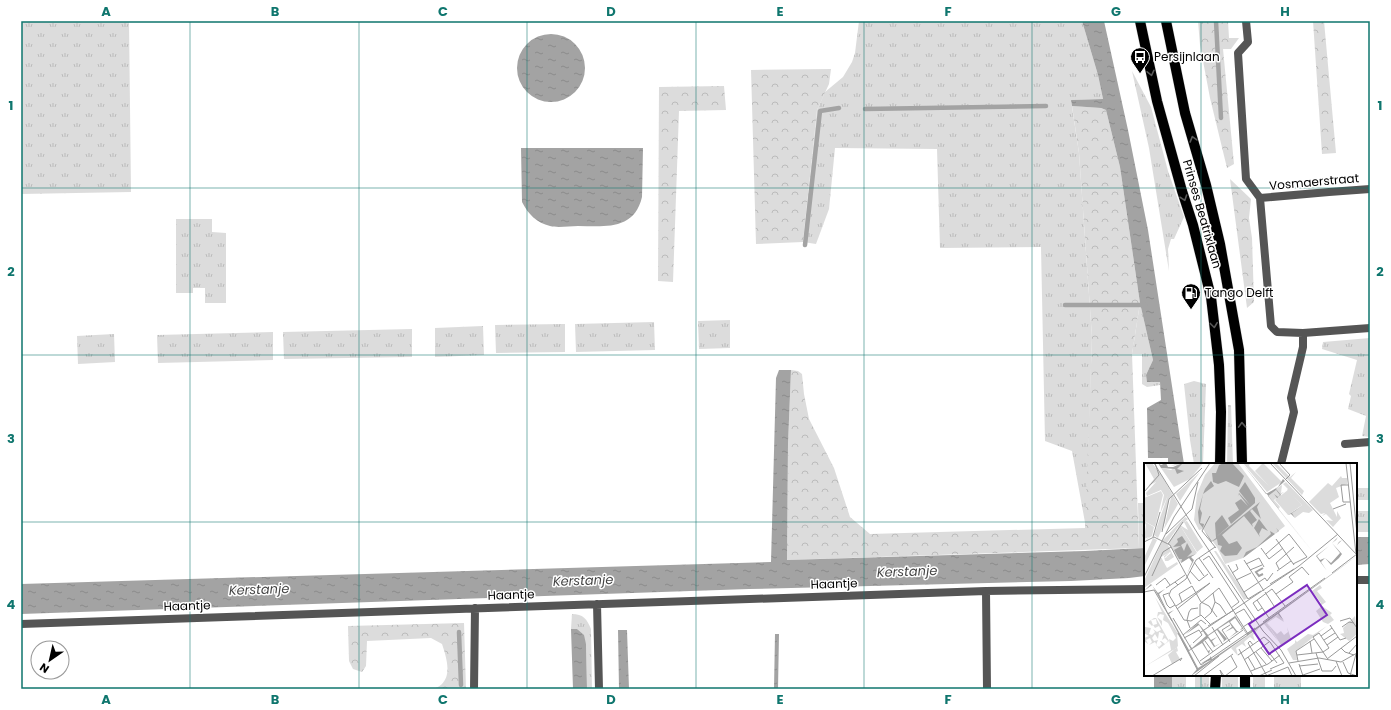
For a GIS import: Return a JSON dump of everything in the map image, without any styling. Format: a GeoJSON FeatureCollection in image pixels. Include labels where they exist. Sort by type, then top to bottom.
{"type":"FeatureCollection","features":[{"type":"Feature","properties":{"kind":"main road","name":"Prinses Beatrixlaan"},"geometry":{"type":"LineString","coordinates":[[1140,21],[1157,101],[1182,191],[1193,224],[1211,297],[1219,365],[1221,412],[1220,463]]}},
{"type":"Feature","properties":{"kind":"main road","name":"Prinses Beatrixlaan"},"geometry":{"type":"LineString","coordinates":[[1166,21],[1185,113],[1206,185],[1220,244],[1239,350],[1242,463]]}},
{"type":"Feature","properties":{"kind":"main road"},"geometry":{"type":"LineString","coordinates":[[1215,689],[1216,676]]}},
{"type":"Feature","properties":{"kind":"main road"},"geometry":{"type":"LineString","coordinates":[[1245,676],[1245,689]]}},
{"type":"Feature","properties":{"kind":"street"},"geometry":{"type":"LineString","coordinates":[[1246,21],[1248,42],[1238,53],[1246,179],[1260,198],[1271,326],[1277,332],[1303,333],[1370,328]]}},
{"type":"Feature","properties":{"kind":"street","name":"Vosmaerstraat"},"geometry":{"type":"LineString","coordinates":[[1260,198],[1370,189]]}},
{"type":"Feature","properties":{"kind":"street"},"geometry":{"type":"LineString","coordinates":[[1281,463],[1294,412],[1290,398],[1303,347],[1303,333]]}},
{"type":"Feature","properties":{"kind":"street"},"geometry":{"type":"LineString","coordinates":[[1346,444],[1370,442]]}},
{"type":"Feature","properties":{"kind":"street"},"geometry":{"type":"LineString","coordinates":[[1357,580],[1370,580]]}},
{"type":"Feature","properties":{"kind":"street","name":"Haantje"},"geometry":{"type":"LineString","coordinates":[[21,624],[986,591],[1144,588]]}},
{"type":"Feature","properties":{"kind":"street"},"geometry":{"type":"LineString","coordinates":[[986,591],[987,689]]}},
{"type":"Feature","properties":{"kind":"street"},"geometry":{"type":"LineString","coordinates":[[597,604],[599,689]]}},
{"type":"Feature","properties":{"kind":"street"},"geometry":{"type":"LineString","coordinates":[[474,689],[475,608]]}},
{"type":"Feature","properties":{"kind":"green space"},"geometry":{"type":"Polygon","coordinates":[[[21,21],[129,21],[131,192],[21,194],[21,21]]]}},
{"type":"Feature","properties":{"kind":"green space"},"geometry":{"type":"Polygon","coordinates":[[[859,21],[1082,21],[1098,75],[1103,99],[1071,100],[1079,153],[1092,337],[1086,528],[1072,451],[1045,441],[1041,247],[940,248],[937,149],[835,148],[829,209],[816,244],[803,242],[817,110],[825,92],[843,77],[852,62],[855,53],[859,21]]]}},
{"type":"Feature","properties":{"kind":"green space"},"geometry":{"type":"Polygon","coordinates":[[[1198,21],[1228,21],[1229,38],[1239,38],[1231,49],[1223,49],[1234,164],[1227,168],[1210,98],[1200,45],[1198,21]]]}},
{"type":"Feature","properties":{"kind":"green space"},"geometry":{"type":"Polygon","coordinates":[[[1313,21],[1324,21],[1336,153],[1322,154],[1313,21]]]}},
{"type":"Feature","properties":{"kind":"green space"},"geometry":{"type":"Polygon","coordinates":[[[831,69],[829,84],[817,110],[803,242],[756,244],[751,70],[831,69]]]}},
{"type":"Feature","properties":{"kind":"green space"},"geometry":{"type":"Polygon","coordinates":[[[1132,71],[1151,107],[1168,171],[1184,217],[1174,239],[1171,239],[1168,249],[1169,271],[1149,148],[1132,71]]]}},
{"type":"Feature","properties":{"kind":"green space"},"geometry":{"type":"Polygon","coordinates":[[[724,86],[726,110],[679,111],[673,282],[658,281],[659,87],[724,86]]]}},
{"type":"Feature","properties":{"kind":"green space"},"geometry":{"type":"Polygon","coordinates":[[[1072,106],[1101,108],[1106,110],[1120,167],[1140,303],[1132,354],[1139,548],[787,560],[788,444],[791,370],[798,371],[802,374],[809,419],[834,468],[850,517],[870,534],[1085,528],[1092,337],[1079,153],[1072,106]]]}},
{"type":"Feature","properties":{"kind":"green space"},"geometry":{"type":"Polygon","coordinates":[[[1230,179],[1251,199],[1249,218],[1252,238],[1254,302],[1247,308],[1230,179]]]}},
{"type":"Feature","properties":{"kind":"green space"},"geometry":{"type":"Polygon","coordinates":[[[176,219],[212,219],[212,232],[226,233],[226,303],[205,303],[205,288],[193,288],[193,293],[176,293],[176,219]]]}},
{"type":"Feature","properties":{"kind":"green space"},"geometry":{"type":"Polygon","coordinates":[[[1140,303],[1153,360],[1146,375],[1147,381],[1160,381],[1160,385],[1147,387],[1142,384],[1142,354],[1132,354],[1140,303]]]}},
{"type":"Feature","properties":{"kind":"green space"},"geometry":{"type":"Polygon","coordinates":[[[730,320],[730,348],[699,349],[698,321],[730,320]]]}},
{"type":"Feature","properties":{"kind":"green space"},"geometry":{"type":"Polygon","coordinates":[[[654,322],[655,350],[576,352],[575,324],[654,322]]]}},
{"type":"Feature","properties":{"kind":"green space"},"geometry":{"type":"Polygon","coordinates":[[[565,324],[565,352],[496,353],[495,325],[565,324]]]}},
{"type":"Feature","properties":{"kind":"green space"},"geometry":{"type":"Polygon","coordinates":[[[483,326],[484,355],[435,357],[435,328],[483,326]]]}},
{"type":"Feature","properties":{"kind":"green space"},"geometry":{"type":"Polygon","coordinates":[[[412,329],[412,357],[284,359],[283,332],[412,329]]]}},
{"type":"Feature","properties":{"kind":"green space"},"geometry":{"type":"Polygon","coordinates":[[[273,332],[273,360],[158,363],[157,335],[273,332]]]}},
{"type":"Feature","properties":{"kind":"green space"},"geometry":{"type":"Polygon","coordinates":[[[114,334],[115,362],[78,364],[77,336],[114,334]]]}},
{"type":"Feature","properties":{"kind":"green space"},"geometry":{"type":"Polygon","coordinates":[[[1370,338],[1370,437],[1362,436],[1366,416],[1348,409],[1351,396],[1349,394],[1357,360],[1322,349],[1323,342],[1370,338]]]}},
{"type":"Feature","properties":{"kind":"green space"},"geometry":{"type":"Polygon","coordinates":[[[1194,381],[1206,384],[1203,463],[1194,463],[1184,384],[1194,381]]]}},
{"type":"Feature","properties":{"kind":"green space"},"geometry":{"type":"Polygon","coordinates":[[[1228,405],[1231,405],[1233,463],[1227,463],[1228,405]]]}},
{"type":"Feature","properties":{"kind":"green space"},"geometry":{"type":"Polygon","coordinates":[[[1357,488],[1370,488],[1370,500],[1357,500],[1357,488]]]}},
{"type":"Feature","properties":{"kind":"green space"},"geometry":{"type":"Polygon","coordinates":[[[1138,503],[1144,503],[1144,548],[1139,548],[1138,503]]]}},
{"type":"Feature","properties":{"kind":"green space"},"geometry":{"type":"Polygon","coordinates":[[[1357,511],[1370,511],[1370,532],[1357,532],[1357,511]]]}},
{"type":"Feature","properties":{"kind":"green space"},"geometry":{"type":"Polygon","coordinates":[[[572,614],[582,616],[588,622],[591,629],[592,689],[587,689],[586,644],[577,629],[571,629],[572,614]]]}},
{"type":"Feature","properties":{"kind":"green space"},"geometry":{"type":"Polygon","coordinates":[[[464,623],[466,689],[433,689],[441,685],[445,680],[447,675],[447,665],[442,644],[431,638],[367,641],[366,666],[362,672],[353,669],[349,661],[348,626],[464,623]]]}},
{"type":"Feature","properties":{"kind":"green space"},"geometry":{"type":"Polygon","coordinates":[[[1172,676],[1186,676],[1186,689],[1172,689],[1172,676]]]}},
{"type":"Feature","properties":{"kind":"green space"},"geometry":{"type":"Polygon","coordinates":[[[1195,676],[1209,676],[1209,689],[1195,689],[1195,676]]]}},
{"type":"Feature","properties":{"kind":"green space"},"geometry":{"type":"Polygon","coordinates":[[[1222,676],[1238,676],[1238,689],[1222,689],[1222,676]]]}},
{"type":"Feature","properties":{"kind":"green space"},"geometry":{"type":"Polygon","coordinates":[[[1253,676],[1265,676],[1265,689],[1253,689],[1253,676]]]}},
{"type":"Feature","properties":{"kind":"green space"},"geometry":{"type":"Polygon","coordinates":[[[1274,676],[1301,676],[1301,689],[1274,689],[1274,676]]]}},
{"type":"Feature","properties":{"kind":"water"},"geometry":{"type":"Polygon","coordinates":[[[1082,21],[1104,21],[1148,230],[1184,463],[1168,463],[1168,458],[1148,458],[1147,408],[1161,400],[1160,382],[1147,382],[1146,375],[1153,360],[1140,303],[1120,167],[1106,110],[1101,108],[1072,106],[1071,100],[1103,99],[1098,75],[1082,21]]]}},
{"type":"Feature","properties":{"kind":"water"},"geometry":{"type":"Polygon","coordinates":[[[551,34],[564,37],[575,44],[582,55],[585,68],[582,81],[575,92],[564,99],[551,102],[538,99],[527,92],[520,81],[517,68],[520,55],[527,44],[538,37],[551,34]]]}},
{"type":"Feature","properties":{"kind":"water"},"geometry":{"type":"Polygon","coordinates":[[[521,148],[643,148],[642,197],[638,208],[632,216],[625,221],[608,226],[556,227],[541,223],[530,214],[522,202],[521,148]]]}},
{"type":"Feature","properties":{"kind":"water","name":"Kerstanje"},"geometry":{"type":"Polygon","coordinates":[[[779,370],[791,370],[788,444],[787,560],[1144,548],[1144,576],[1071,581],[749,589],[21,614],[21,584],[771,562],[776,378],[779,370]]]}},
{"type":"Feature","properties":{"kind":"water"},"geometry":{"type":"Polygon","coordinates":[[[1357,537],[1370,537],[1370,564],[1357,565],[1357,537]]]}},
{"type":"Feature","properties":{"kind":"water"},"geometry":{"type":"Polygon","coordinates":[[[571,629],[577,629],[584,635],[586,644],[587,689],[573,689],[571,629]]]}},
{"type":"Feature","properties":{"kind":"water"},"geometry":{"type":"Polygon","coordinates":[[[618,630],[627,630],[629,689],[619,689],[618,630]]]}},
{"type":"Feature","properties":{"kind":"water"},"geometry":{"type":"Polygon","coordinates":[[[775,634],[779,634],[778,689],[774,689],[775,634]]]}},
{"type":"Feature","properties":{"kind":"water"},"geometry":{"type":"Polygon","coordinates":[[[1154,676],[1172,676],[1172,689],[1154,689],[1154,676]]]}},
{"type":"Feature","properties":{"kind":"waterway"},"geometry":{"type":"LineString","coordinates":[[1216,21],[1221,118]]}},
{"type":"Feature","properties":{"kind":"waterway"},"geometry":{"type":"LineString","coordinates":[[865,109],[1046,106]]}},
{"type":"Feature","properties":{"kind":"waterway"},"geometry":{"type":"LineString","coordinates":[[805,245],[820,111],[839,108]]}},
{"type":"Feature","properties":{"kind":"waterway"},"geometry":{"type":"LineString","coordinates":[[1065,305],[1145,305]]}},
{"type":"Feature","properties":{"kind":"waterway"},"geometry":{"type":"LineString","coordinates":[[459,632],[461,685]]}},
{"type":"Feature","properties":{"kind":"place","name":"Persijnlaan"},"geometry":{"type":"Point","coordinates":[1140,74]}},
{"type":"Feature","properties":{"kind":"place","name":"Tango Delft"},"geometry":{"type":"Point","coordinates":[1191,310]}}]}
